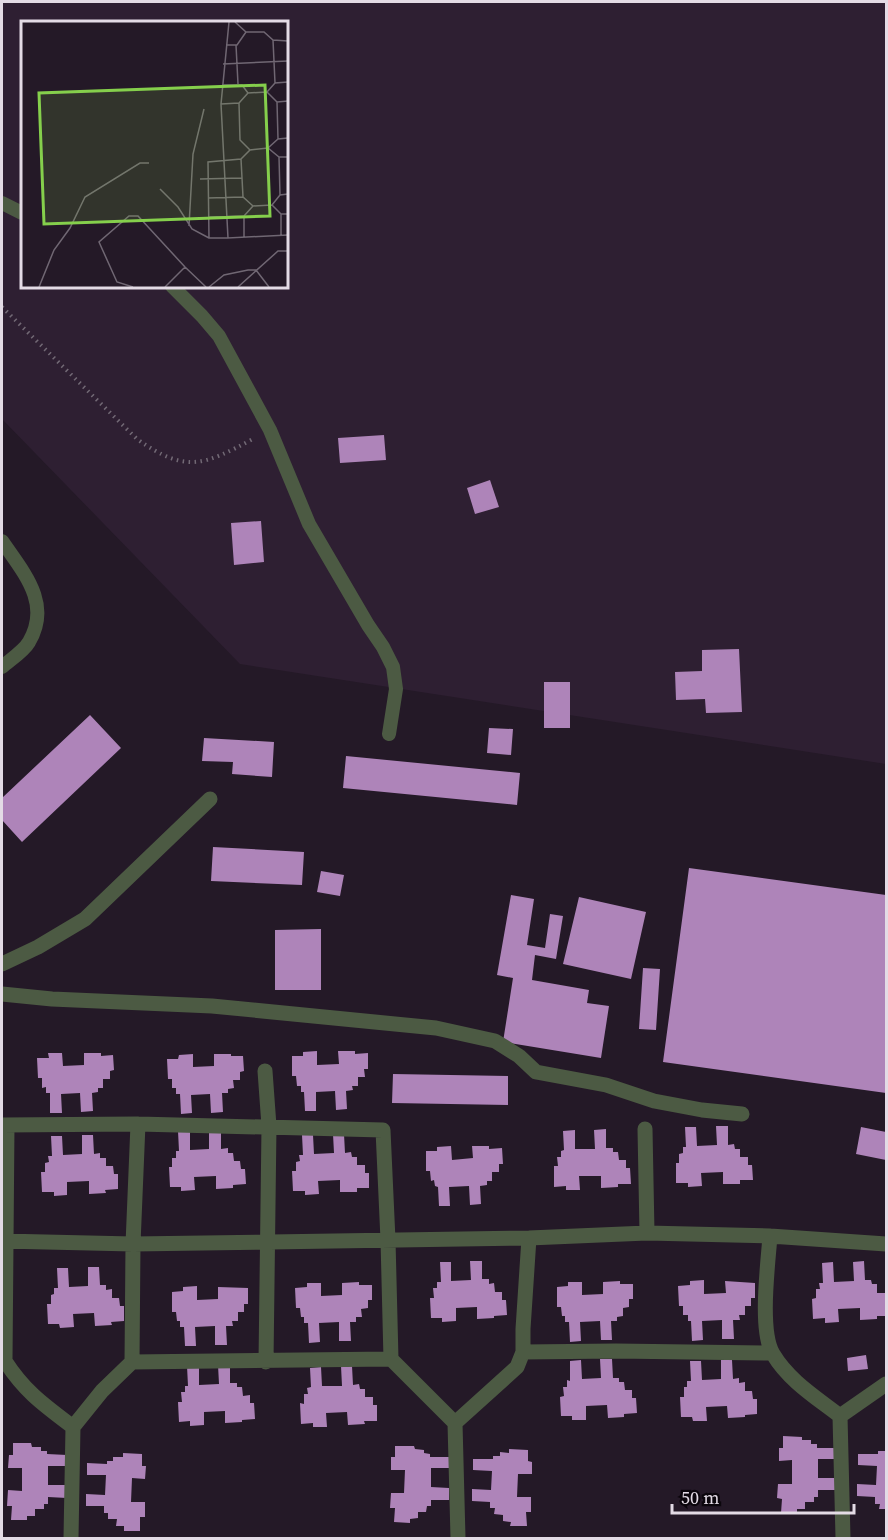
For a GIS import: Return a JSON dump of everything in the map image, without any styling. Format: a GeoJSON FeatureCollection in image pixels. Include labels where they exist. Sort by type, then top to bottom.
{"type":"FeatureCollection","features":[{"type":"Feature","properties":{"kind":"street"},"geometry":{"type":"LineString","coordinates":[[2,964],[38,947],[85,919],[210,799]]}},
{"type":"Feature","properties":{"kind":"street"},"geometry":{"type":"LineString","coordinates":[[2,994],[52,999],[212,1006],[436,1028],[495,1041],[519,1056],[536,1072],[606,1086],[654,1101],[702,1110],[742,1114]]}},
{"type":"Feature","properties":{"kind":"street"},"geometry":{"type":"LineString","coordinates":[[265,1071],[269,1126],[266,1362]]}},
{"type":"Feature","properties":{"kind":"street"},"geometry":{"type":"LineString","coordinates":[[132,1362],[133,1244],[138,1124]]}},
{"type":"Feature","properties":{"kind":"street"},"geometry":{"type":"LineString","coordinates":[[73,1427],[25,1388],[3,1361],[4,1125],[138,1124],[383,1130],[391,1359],[455,1423],[458,1539]]}},
{"type":"Feature","properties":{"kind":"street"},"geometry":{"type":"LineString","coordinates":[[645,1129],[646,1233]]}},
{"type":"Feature","properties":{"kind":"street"},"geometry":{"type":"LineString","coordinates":[[4,1241],[133,1244],[269,1240],[529,1238],[646,1233],[770,1236],[886,1245]]}},
{"type":"Feature","properties":{"kind":"street"},"geometry":{"type":"LineString","coordinates":[[770,1236],[765,1320],[771,1353],[791,1378],[840,1416]]}},
{"type":"Feature","properties":{"kind":"street"},"geometry":{"type":"LineString","coordinates":[[455,1423],[517,1367],[523,1352],[529,1238]]}},
{"type":"Feature","properties":{"kind":"street"},"geometry":{"type":"LineString","coordinates":[[523,1352],[771,1353]]}},
{"type":"Feature","properties":{"kind":"street"},"geometry":{"type":"LineString","coordinates":[[71,1539],[73,1427],[102,1391],[132,1362],[391,1359]]}},
{"type":"Feature","properties":{"kind":"street"},"geometry":{"type":"LineString","coordinates":[[840,1416],[886,1384]]}},
{"type":"Feature","properties":{"kind":"street"},"geometry":{"type":"LineString","coordinates":[[840,1416],[843,1539]]}},
{"type":"Feature","properties":{"kind":"lane"},"geometry":{"type":"LineString","coordinates":[[2,203],[21,212]]}},
{"type":"Feature","properties":{"kind":"lane"},"geometry":{"type":"LineString","coordinates":[[174,288],[219,336],[270,430],[309,524],[383,647],[393,668],[396,689],[389,734]]}},
{"type":"Feature","properties":{"kind":"lane"},"geometry":{"type":"LineString","coordinates":[[2,542],[31,582],[39,616],[29,643],[2,667]]}},
{"type":"Feature","properties":{"kind":"path"},"geometry":{"type":"LineString","coordinates":[[2,307],[137,439],[157,453],[186,462],[203,462],[221,456],[270,430]]}},
{"type":"Feature","properties":{"kind":"shaded area"},"geometry":{"type":"Polygon","coordinates":[[[2,2],[886,2],[886,764],[240,664],[2,419],[2,2]]]}},
{"type":"Feature","properties":{"kind":"building"},"geometry":{"type":"Polygon","coordinates":[[[384,435],[386,460],[340,463],[338,438],[384,435]]]}},
{"type":"Feature","properties":{"kind":"building"},"geometry":{"type":"Polygon","coordinates":[[[490,480],[499,507],[475,514],[467,488],[490,480]]]}},
{"type":"Feature","properties":{"kind":"building"},"geometry":{"type":"Polygon","coordinates":[[[261,521],[264,562],[234,565],[231,523],[261,521]]]}},
{"type":"Feature","properties":{"kind":"building"},"geometry":{"type":"Polygon","coordinates":[[[739,649],[742,712],[706,713],[705,699],[676,700],[675,672],[702,671],[702,650],[739,649]]]}},
{"type":"Feature","properties":{"kind":"building"},"geometry":{"type":"Polygon","coordinates":[[[544,682],[570,682],[570,728],[544,728],[544,682]]]}},
{"type":"Feature","properties":{"kind":"building"},"geometry":{"type":"Polygon","coordinates":[[[90,715],[121,748],[22,842],[2,820],[2,798],[90,715]]]}},
{"type":"Feature","properties":{"kind":"building"},"geometry":{"type":"Polygon","coordinates":[[[489,728],[513,729],[511,755],[487,753],[489,728]]]}},
{"type":"Feature","properties":{"kind":"building"},"geometry":{"type":"Polygon","coordinates":[[[204,738],[274,742],[272,777],[232,774],[233,762],[202,761],[204,738]]]}},
{"type":"Feature","properties":{"kind":"building"},"geometry":{"type":"Polygon","coordinates":[[[346,756],[520,773],[517,805],[343,788],[346,756]]]}},
{"type":"Feature","properties":{"kind":"building"},"geometry":{"type":"Polygon","coordinates":[[[213,847],[304,852],[302,885],[211,881],[213,847]]]}},
{"type":"Feature","properties":{"kind":"building"},"geometry":{"type":"Polygon","coordinates":[[[689,868],[886,895],[886,1093],[663,1062],[689,868]]]}},
{"type":"Feature","properties":{"kind":"building"},"geometry":{"type":"Polygon","coordinates":[[[321,871],[344,875],[340,896],[317,892],[321,871]]]}},
{"type":"Feature","properties":{"kind":"building"},"geometry":{"type":"Polygon","coordinates":[[[511,895],[534,899],[527,945],[545,948],[550,914],[563,916],[556,959],[535,955],[532,980],[589,990],[587,1003],[609,1006],[601,1058],[503,1042],[513,978],[497,975],[511,895]]]}},
{"type":"Feature","properties":{"kind":"building"},"geometry":{"type":"Polygon","coordinates":[[[579,897],[646,912],[631,979],[563,964],[579,897]]]}},
{"type":"Feature","properties":{"kind":"building"},"geometry":{"type":"Polygon","coordinates":[[[321,929],[321,990],[275,990],[275,930],[321,929]]]}},
{"type":"Feature","properties":{"kind":"building"},"geometry":{"type":"Polygon","coordinates":[[[643,968],[660,969],[656,1030],[639,1029],[643,968]]]}},
{"type":"Feature","properties":{"kind":"building"},"geometry":{"type":"Polygon","coordinates":[[[317,1051],[317,1065],[339,1064],[338,1051],[355,1051],[355,1054],[368,1053],[368,1069],[364,1069],[365,1077],[358,1077],[358,1086],[352,1086],[353,1090],[346,1091],[347,1109],[336,1110],[335,1091],[316,1092],[316,1111],[305,1111],[304,1092],[301,1092],[301,1086],[297,1086],[296,1076],[292,1076],[292,1056],[303,1056],[303,1052],[317,1051]]]}},
{"type":"Feature","properties":{"kind":"building"},"geometry":{"type":"Polygon","coordinates":[[[48,1053],[62,1053],[63,1066],[84,1065],[84,1053],[101,1053],[101,1056],[113,1055],[114,1070],[110,1071],[110,1079],[103,1079],[103,1088],[98,1088],[98,1092],[92,1093],[93,1111],[81,1112],[80,1093],[61,1094],[62,1113],[50,1113],[50,1093],[46,1093],[46,1087],[42,1088],[42,1078],[38,1078],[37,1058],[49,1058],[48,1053]]]}},
{"type":"Feature","properties":{"kind":"building"},"geometry":{"type":"Polygon","coordinates":[[[193,1054],[193,1067],[214,1066],[214,1054],[243,1056],[244,1071],[240,1072],[240,1080],[233,1080],[234,1088],[228,1089],[228,1093],[222,1093],[223,1112],[211,1113],[210,1094],[191,1095],[192,1113],[181,1114],[180,1094],[176,1094],[176,1088],[172,1088],[172,1079],[168,1079],[167,1059],[178,1059],[179,1055],[193,1054]]]}},
{"type":"Feature","properties":{"kind":"building"},"geometry":{"type":"Polygon","coordinates":[[[393,1074],[508,1076],[508,1105],[392,1103],[393,1074]]]}},
{"type":"Feature","properties":{"kind":"building"},"geometry":{"type":"Polygon","coordinates":[[[716,1126],[728,1126],[728,1145],[734,1144],[735,1149],[740,1149],[740,1157],[748,1157],[748,1165],[752,1165],[753,1180],[740,1180],[740,1184],[723,1184],[723,1172],[701,1173],[702,1186],[688,1187],[688,1183],[676,1183],[676,1163],[679,1163],[679,1154],[683,1153],[683,1147],[686,1147],[685,1127],[696,1127],[697,1146],[717,1145],[716,1126]]]}},
{"type":"Feature","properties":{"kind":"building"},"geometry":{"type":"Polygon","coordinates":[[[861,1127],[886,1132],[886,1160],[856,1154],[861,1127]]]}},
{"type":"Feature","properties":{"kind":"building"},"geometry":{"type":"Polygon","coordinates":[[[606,1129],[606,1148],[613,1148],[613,1152],[618,1152],[619,1160],[626,1160],[626,1168],[630,1168],[631,1184],[601,1188],[601,1176],[579,1176],[580,1190],[566,1190],[566,1186],[554,1187],[554,1166],[558,1166],[557,1157],[561,1157],[561,1151],[564,1150],[563,1131],[575,1130],[575,1149],[595,1149],[594,1130],[606,1129]]]}},
{"type":"Feature","properties":{"kind":"building"},"geometry":{"type":"Polygon","coordinates":[[[209,1130],[221,1130],[221,1149],[228,1148],[228,1153],[233,1153],[234,1161],[240,1161],[241,1169],[245,1169],[246,1184],[233,1185],[233,1188],[216,1189],[216,1176],[194,1177],[195,1190],[181,1191],[181,1187],[170,1187],[169,1167],[172,1167],[172,1158],[176,1158],[176,1151],[179,1151],[178,1131],[190,1131],[190,1150],[209,1149],[209,1130]]]}},
{"type":"Feature","properties":{"kind":"building"},"geometry":{"type":"Polygon","coordinates":[[[333,1134],[344,1134],[345,1153],[351,1152],[352,1157],[357,1157],[357,1165],[365,1165],[365,1173],[369,1173],[369,1188],[357,1188],[357,1192],[340,1192],[340,1180],[318,1181],[319,1194],[305,1195],[305,1191],[293,1191],[292,1171],[296,1171],[296,1162],[300,1161],[299,1155],[303,1155],[302,1135],[313,1135],[314,1154],[334,1153],[333,1134]]]}},
{"type":"Feature","properties":{"kind":"building"},"geometry":{"type":"Polygon","coordinates":[[[82,1135],[93,1135],[94,1154],[100,1153],[100,1158],[106,1158],[106,1166],[113,1166],[114,1174],[118,1174],[118,1189],[105,1190],[106,1193],[89,1194],[89,1181],[67,1182],[67,1195],[54,1196],[54,1192],[42,1192],[41,1172],[45,1172],[45,1163],[49,1162],[48,1156],[52,1156],[51,1136],[62,1136],[63,1155],[82,1154],[82,1135]]]}},
{"type":"Feature","properties":{"kind":"building"},"geometry":{"type":"Polygon","coordinates":[[[451,1146],[452,1160],[473,1158],[472,1146],[489,1146],[489,1149],[502,1148],[503,1164],[499,1164],[499,1172],[492,1172],[492,1181],[487,1181],[487,1185],[480,1186],[481,1204],[470,1205],[469,1186],[449,1187],[450,1206],[439,1206],[438,1187],[435,1186],[434,1180],[431,1181],[430,1171],[426,1171],[426,1151],[437,1151],[437,1147],[451,1146]]]}},
{"type":"Feature","properties":{"kind":"building"},"geometry":{"type":"Polygon","coordinates":[[[470,1261],[482,1261],[482,1279],[489,1279],[489,1284],[494,1283],[495,1292],[502,1292],[502,1300],[506,1300],[507,1315],[477,1319],[477,1307],[456,1308],[456,1321],[442,1322],[442,1318],[431,1318],[430,1298],[434,1298],[433,1288],[437,1288],[437,1282],[441,1282],[440,1262],[451,1262],[451,1281],[471,1280],[470,1261]]]}},
{"type":"Feature","properties":{"kind":"building"},"geometry":{"type":"Polygon","coordinates":[[[864,1261],[865,1280],[871,1280],[872,1284],[877,1284],[877,1293],[885,1293],[886,1316],[860,1320],[860,1308],[838,1309],[839,1322],[825,1323],[825,1318],[813,1319],[812,1299],[816,1298],[816,1289],[820,1289],[819,1283],[823,1283],[822,1263],[833,1262],[834,1282],[854,1281],[853,1262],[864,1261]]]}},
{"type":"Feature","properties":{"kind":"building"},"geometry":{"type":"Polygon","coordinates":[[[88,1267],[99,1267],[100,1285],[106,1285],[106,1290],[112,1289],[112,1298],[119,1298],[120,1306],[124,1306],[124,1321],[111,1322],[112,1325],[95,1326],[94,1313],[73,1314],[74,1327],[60,1328],[59,1324],[48,1324],[47,1304],[51,1304],[54,1288],[58,1288],[57,1268],[68,1268],[69,1287],[88,1286],[88,1267]]]}},
{"type":"Feature","properties":{"kind":"building"},"geometry":{"type":"Polygon","coordinates":[[[704,1280],[704,1294],[726,1293],[725,1281],[755,1283],[755,1298],[751,1298],[751,1306],[745,1306],[745,1315],[739,1315],[740,1320],[733,1320],[734,1339],[722,1339],[722,1320],[702,1321],[703,1340],[692,1341],[691,1321],[688,1321],[688,1315],[683,1315],[683,1306],[679,1306],[678,1286],[690,1285],[690,1281],[704,1280]]]}},
{"type":"Feature","properties":{"kind":"building"},"geometry":{"type":"Polygon","coordinates":[[[620,1281],[620,1284],[633,1284],[633,1299],[629,1299],[629,1307],[623,1308],[623,1316],[617,1317],[617,1321],[611,1321],[612,1340],[601,1340],[600,1321],[580,1322],[581,1341],[570,1342],[569,1322],[565,1322],[561,1307],[557,1307],[557,1287],[568,1286],[568,1282],[582,1282],[582,1295],[603,1294],[603,1282],[620,1281]]]}},
{"type":"Feature","properties":{"kind":"building"},"geometry":{"type":"Polygon","coordinates":[[[359,1282],[359,1285],[372,1285],[372,1300],[368,1300],[368,1308],[361,1309],[362,1317],[356,1317],[356,1322],[350,1322],[351,1341],[339,1341],[339,1322],[319,1323],[320,1342],[309,1343],[308,1323],[304,1323],[300,1308],[296,1308],[295,1288],[307,1287],[307,1283],[321,1283],[321,1296],[342,1295],[342,1283],[359,1282]]]}},
{"type":"Feature","properties":{"kind":"building"},"geometry":{"type":"Polygon","coordinates":[[[197,1286],[197,1300],[218,1299],[218,1287],[248,1288],[248,1304],[244,1304],[244,1312],[238,1312],[238,1321],[232,1321],[233,1326],[226,1326],[227,1345],[215,1345],[215,1326],[195,1327],[196,1346],[185,1346],[184,1327],[180,1327],[176,1312],[172,1312],[172,1292],[183,1291],[183,1287],[197,1286]]]}},
{"type":"Feature","properties":{"kind":"building"},"geometry":{"type":"Polygon","coordinates":[[[866,1355],[868,1369],[848,1371],[847,1358],[866,1355]]]}},
{"type":"Feature","properties":{"kind":"building"},"geometry":{"type":"Polygon","coordinates":[[[600,1359],[612,1359],[613,1378],[619,1378],[619,1382],[624,1382],[625,1390],[632,1390],[632,1398],[636,1398],[637,1413],[608,1418],[607,1405],[586,1406],[586,1420],[572,1420],[572,1416],[561,1416],[560,1397],[564,1396],[563,1387],[567,1387],[567,1380],[570,1381],[570,1361],[581,1360],[582,1379],[601,1378],[600,1359]]]}},
{"type":"Feature","properties":{"kind":"building"},"geometry":{"type":"Polygon","coordinates":[[[721,1360],[732,1360],[733,1379],[739,1378],[739,1383],[745,1382],[745,1391],[752,1391],[753,1399],[757,1399],[757,1414],[728,1418],[727,1406],[706,1407],[707,1421],[693,1421],[692,1417],[681,1417],[680,1397],[684,1397],[684,1387],[687,1387],[687,1381],[691,1381],[690,1361],[701,1361],[702,1380],[721,1379],[721,1360]]]}},
{"type":"Feature","properties":{"kind":"building"},"geometry":{"type":"Polygon","coordinates":[[[218,1365],[230,1365],[230,1383],[237,1383],[237,1387],[242,1387],[243,1396],[250,1395],[250,1403],[254,1403],[255,1419],[225,1423],[225,1411],[204,1412],[204,1425],[190,1426],[190,1421],[179,1422],[178,1402],[182,1402],[181,1392],[185,1392],[185,1386],[188,1386],[187,1366],[199,1366],[199,1385],[219,1384],[218,1365]]]}},
{"type":"Feature","properties":{"kind":"building"},"geometry":{"type":"Polygon","coordinates":[[[341,1366],[352,1366],[353,1385],[359,1384],[360,1389],[365,1389],[365,1397],[373,1397],[373,1405],[377,1405],[377,1421],[348,1425],[347,1412],[326,1413],[327,1427],[313,1427],[313,1423],[301,1424],[300,1403],[304,1404],[304,1394],[308,1394],[307,1388],[311,1387],[310,1368],[321,1367],[322,1386],[342,1386],[341,1366]]]}},
{"type":"Feature","properties":{"kind":"building"},"geometry":{"type":"Polygon","coordinates":[[[783,1436],[811,1440],[811,1444],[817,1444],[817,1448],[837,1448],[837,1459],[818,1459],[818,1478],[837,1478],[837,1490],[818,1490],[818,1497],[814,1497],[814,1502],[805,1502],[805,1509],[797,1509],[797,1513],[781,1513],[782,1499],[777,1498],[778,1484],[792,1484],[792,1460],[779,1461],[779,1448],[783,1448],[783,1436]]]}},
{"type":"Feature","properties":{"kind":"building"},"geometry":{"type":"Polygon","coordinates":[[[13,1443],[31,1443],[32,1447],[41,1447],[41,1451],[47,1451],[47,1454],[67,1455],[67,1466],[48,1466],[48,1485],[67,1485],[67,1498],[48,1497],[48,1504],[44,1504],[44,1509],[35,1509],[35,1516],[27,1516],[27,1520],[11,1520],[12,1506],[7,1506],[8,1490],[22,1491],[22,1468],[8,1468],[9,1455],[13,1455],[13,1443]]]}},
{"type":"Feature","properties":{"kind":"building"},"geometry":{"type":"Polygon","coordinates":[[[395,1446],[414,1446],[415,1449],[424,1450],[424,1453],[430,1454],[430,1457],[450,1457],[450,1468],[431,1468],[431,1487],[449,1488],[449,1500],[431,1500],[431,1506],[427,1506],[426,1512],[418,1512],[418,1518],[410,1519],[410,1523],[394,1522],[395,1508],[390,1508],[391,1493],[404,1493],[405,1470],[391,1470],[391,1457],[395,1457],[395,1446]]]}},
{"type":"Feature","properties":{"kind":"building"},"geometry":{"type":"Polygon","coordinates":[[[509,1449],[528,1450],[528,1461],[532,1462],[532,1474],[518,1474],[517,1497],[531,1497],[531,1512],[526,1512],[527,1526],[510,1526],[511,1522],[503,1521],[503,1515],[494,1514],[495,1508],[490,1508],[490,1502],[472,1501],[472,1489],[491,1490],[492,1471],[473,1470],[473,1459],[493,1459],[493,1456],[500,1456],[500,1452],[509,1453],[509,1449]]]}},
{"type":"Feature","properties":{"kind":"building"},"geometry":{"type":"Polygon","coordinates":[[[878,1451],[886,1451],[886,1509],[879,1509],[880,1504],[875,1504],[875,1497],[857,1496],[857,1484],[876,1485],[877,1466],[858,1465],[858,1454],[878,1454],[878,1451]]]}},
{"type":"Feature","properties":{"kind":"building"},"geometry":{"type":"Polygon","coordinates":[[[123,1453],[142,1454],[142,1466],[146,1466],[145,1479],[132,1478],[131,1502],[145,1502],[145,1517],[140,1517],[140,1531],[124,1531],[124,1526],[116,1526],[117,1519],[108,1519],[108,1513],[104,1513],[104,1506],[86,1506],[86,1494],[105,1495],[106,1475],[87,1475],[87,1463],[107,1464],[107,1461],[113,1461],[113,1457],[123,1457],[123,1453]]]}}]}
